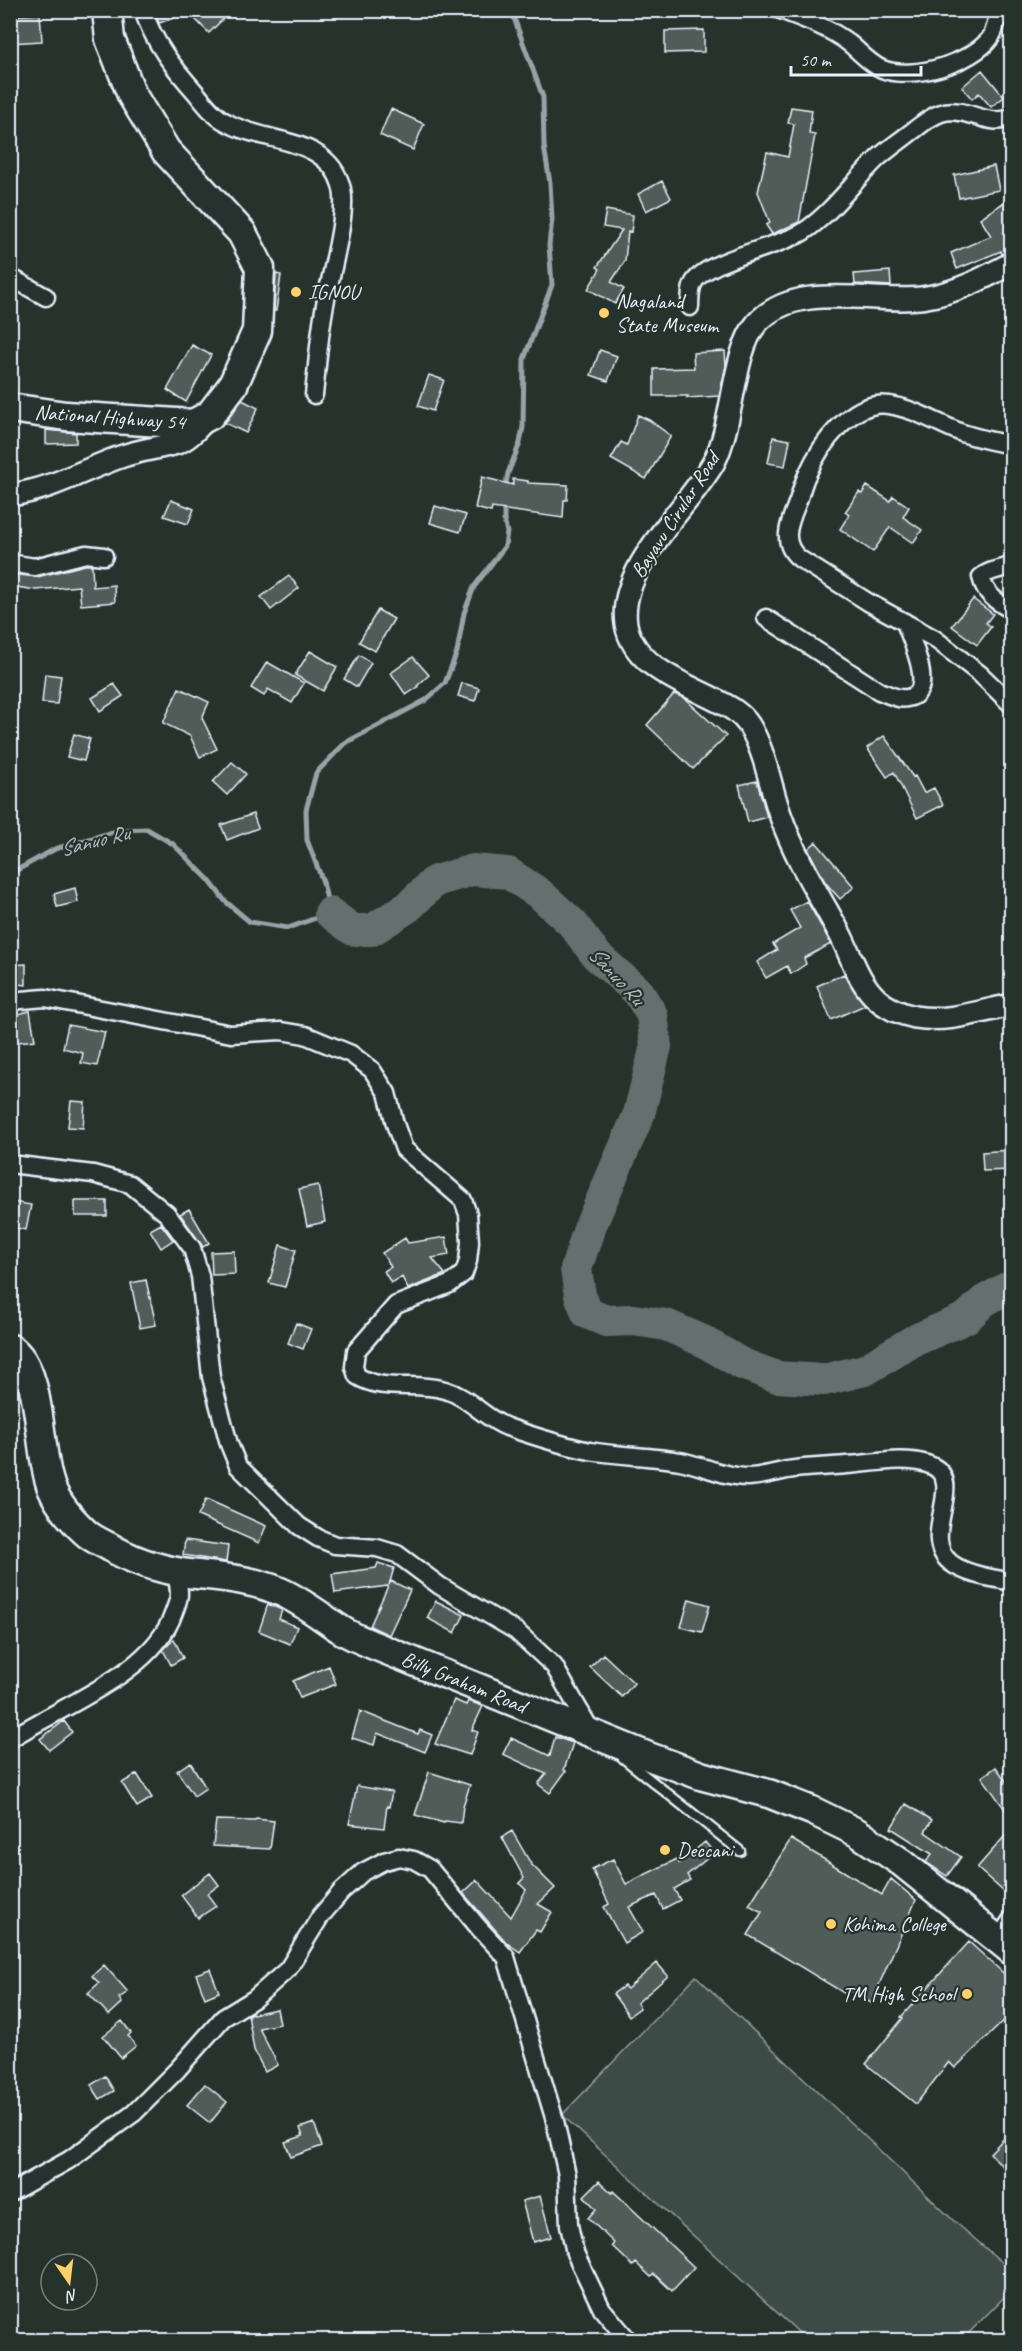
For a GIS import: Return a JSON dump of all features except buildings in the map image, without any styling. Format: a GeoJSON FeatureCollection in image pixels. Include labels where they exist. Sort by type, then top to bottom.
{"type":"FeatureCollection","features":[{"type":"Feature","properties":{"kind":"highway","name":"National Highway 54"},"geometry":{"type":"LineString","coordinates":[[10,408],[66,416],[193,424],[210,416],[233,385],[257,331],[260,268],[242,233],[166,151],[132,95],[110,39],[107,10]]}},
{"type":"Feature","properties":{"kind":"main road","name":"Billy Graham Road"},"geometry":{"type":"LineString","coordinates":[[10,1348],[26,1363],[32,1378],[49,1482],[63,1508],[87,1534],[147,1564],[176,1571],[234,1577],[278,1590],[310,1607],[342,1631],[702,1776],[770,1794],[822,1815],[858,1833],[1007,1937]]}},
{"type":"Feature","properties":{"kind":"street"},"geometry":{"type":"LineString","coordinates":[[143,10],[150,31],[163,54],[210,109],[226,122],[298,144],[320,155],[332,167],[342,188],[342,212],[324,311],[314,395]]}},
{"type":"Feature","properties":{"kind":"street"},"geometry":{"type":"LineString","coordinates":[[780,10],[804,18],[836,34],[879,68],[901,73],[943,67],[973,54],[993,35],[1007,14]]}},
{"type":"Feature","properties":{"kind":"street"},"geometry":{"type":"LineString","coordinates":[[690,307],[693,285],[698,278],[714,266],[775,246],[813,225],[879,157],[927,120],[940,113],[951,111],[1000,121],[1011,117]]}},
{"type":"Feature","properties":{"kind":"street","name":"Bayavu Cirular Road"},"geometry":{"type":"LineString","coordinates":[[1011,263],[976,283],[924,298],[843,296],[805,299],[787,304],[759,321],[744,348],[730,414],[715,459],[632,579],[625,603],[626,626],[634,645],[642,656],[669,676],[736,710],[748,725],[762,756],[797,858],[862,980],[875,998],[889,1008],[920,1018],[966,1015],[1011,1005]]}},
{"type":"Feature","properties":{"kind":"street"},"geometry":{"type":"LineString","coordinates":[[10,277],[46,297]]}},
{"type":"Feature","properties":{"kind":"street"},"geometry":{"type":"LineString","coordinates":[[1011,446],[961,432],[931,417],[887,404],[858,410],[824,445],[807,474],[788,526],[787,542],[792,552],[868,602],[935,639],[980,674],[1011,705]]}},
{"type":"Feature","properties":{"kind":"street"},"geometry":{"type":"LineString","coordinates":[[10,495],[42,490],[120,457],[147,448],[177,442],[192,434],[210,416]]}},
{"type":"Feature","properties":{"kind":"street"},"geometry":{"type":"LineString","coordinates":[[10,563],[35,567],[63,562],[86,554],[104,556]]}},
{"type":"Feature","properties":{"kind":"street"},"geometry":{"type":"LineString","coordinates":[[1011,565],[988,571],[981,577],[984,589],[999,604],[1011,610]]}},
{"type":"Feature","properties":{"kind":"street"},"geometry":{"type":"LineString","coordinates":[[766,618],[879,691],[899,698],[909,698],[918,694],[922,685],[922,676],[904,622]]}},
{"type":"Feature","properties":{"kind":"street"},"geometry":{"type":"LineString","coordinates":[[10,1001],[45,998],[231,1034],[281,1031],[305,1035],[351,1054],[372,1070],[387,1093],[404,1149],[463,1200],[468,1215],[470,1242],[464,1273],[450,1284],[396,1305],[356,1351],[354,1367],[357,1376],[366,1382],[383,1386],[444,1389],[465,1398],[497,1423],[511,1428],[589,1450],[681,1461],[746,1477],[789,1470],[899,1461],[927,1464],[941,1473],[946,1484],[938,1541],[940,1552],[962,1570],[1011,1582]]}},
{"type":"Feature","properties":{"kind":"street"},"geometry":{"type":"LineString","coordinates":[[10,1164],[93,1174],[130,1184],[167,1214],[192,1248],[200,1276],[211,1377],[229,1444],[238,1466],[299,1526],[335,1545],[377,1548],[397,1554],[440,1586],[516,1630],[554,1666],[593,1734]]}},
{"type":"Feature","properties":{"kind":"street"},"geometry":{"type":"LineString","coordinates":[[10,1739],[105,1686],[137,1661],[169,1627],[179,1596],[176,1571]]}},
{"type":"Feature","properties":{"kind":"street"},"geometry":{"type":"LineString","coordinates":[[10,2193],[69,2160],[134,2113],[223,2018],[254,1999],[288,1969],[320,1917],[341,1892],[363,1872],[384,1861],[399,1857],[414,1860],[430,1869],[478,1928],[506,1957],[555,2121],[567,2175],[569,2225],[575,2253],[602,2309],[628,2340]]}},
{"type":"Feature","properties":{"kind":"lane"},"geometry":{"type":"LineString","coordinates":[[593,1734],[740,1851]]}},
{"type":"Feature","properties":{"kind":"shaded area"},"geometry":{"type":"Polygon","coordinates":[[[696,1976],[954,2221],[1011,2270],[1011,2290],[962,2340],[807,2340],[562,2115],[696,1976]]]}},
{"type":"Feature","properties":{"kind":"waterway"},"geometry":{"type":"LineString","coordinates":[[505,489],[523,427],[524,359],[552,285],[549,245],[552,219],[550,183],[544,146],[543,97],[511,10]]}},
{"type":"Feature","properties":{"kind":"waterway"},"geometry":{"type":"LineString","coordinates":[[10,874],[55,849],[120,830],[147,829],[173,844],[209,880],[225,901],[250,922],[288,928],[330,913],[323,882],[307,840],[306,810],[316,773],[345,743],[426,700],[445,683],[457,652],[464,613],[474,587],[505,546],[507,532],[504,504]]}},
{"type":"Feature","properties":{"kind":"waterway","name":"Sanuo Ru"},"geometry":{"type":"LineString","coordinates":[[330,913],[353,930],[372,930],[408,907],[435,881],[473,870],[508,873],[540,894],[572,923],[597,956],[638,992],[652,1015],[656,1046],[639,1114],[589,1229],[576,1269],[580,1295],[587,1313],[606,1321],[634,1320],[666,1325],[703,1341],[742,1364],[777,1377],[824,1380],[865,1370],[913,1341],[966,1318],[984,1301],[1007,1288],[1012,1290]]}},
{"type":"Feature","properties":{"kind":"place","name":"IGNOU"},"geometry":{"type":"Point","coordinates":[296,292]}},
{"type":"Feature","properties":{"kind":"place","name":"Nagaland State Museum"},"geometry":{"type":"Point","coordinates":[604,313]}},
{"type":"Feature","properties":{"kind":"place","name":"Deccani"},"geometry":{"type":"Point","coordinates":[665,1850]}},
{"type":"Feature","properties":{"kind":"place","name":"Kohima College"},"geometry":{"type":"Point","coordinates":[831,1924]}},
{"type":"Feature","properties":{"kind":"place","name":"TM High School"},"geometry":{"type":"Point","coordinates":[967,1994]}}]}
